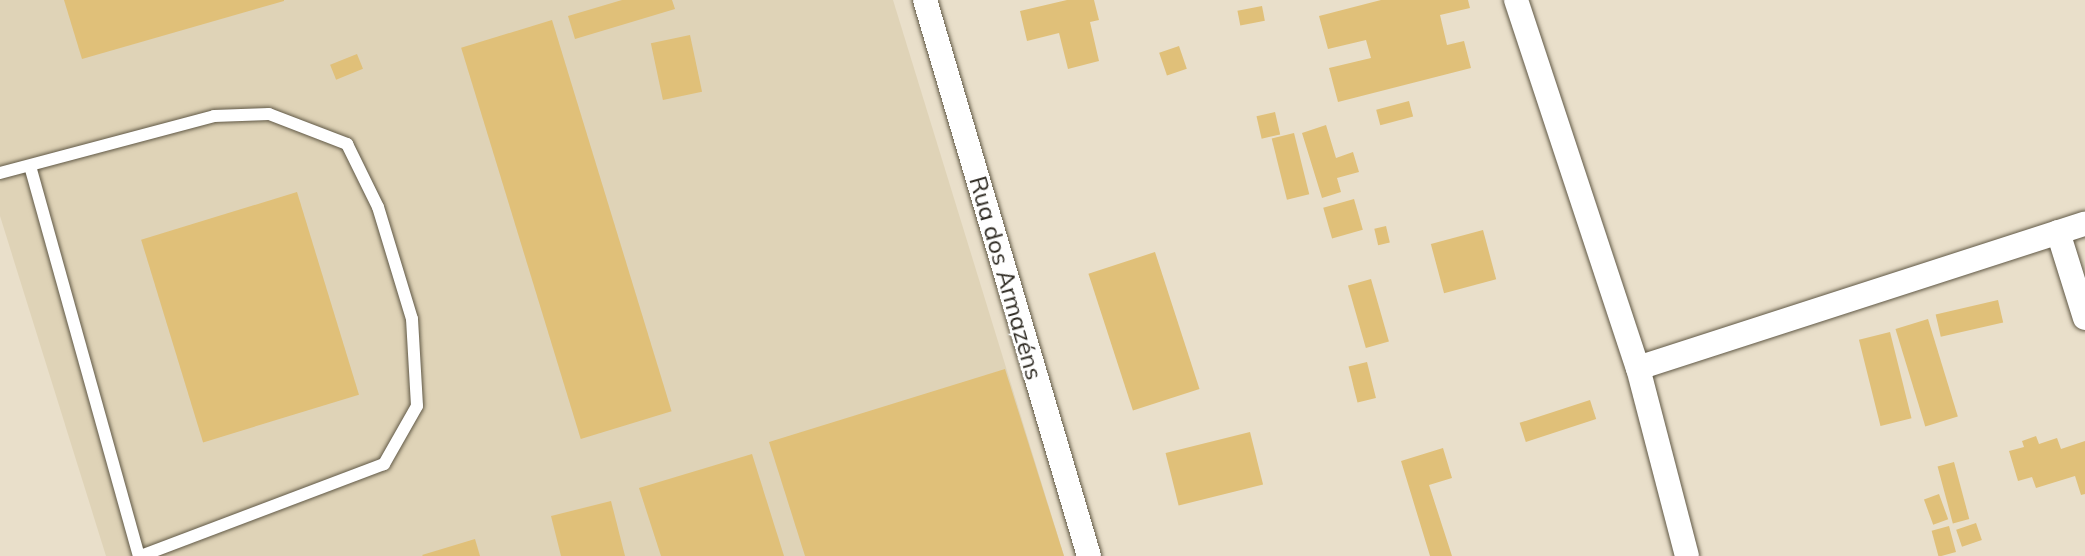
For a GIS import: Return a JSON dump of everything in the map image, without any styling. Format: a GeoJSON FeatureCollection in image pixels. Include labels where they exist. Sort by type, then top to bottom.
{"type":"FeatureCollection","features":[{"type":"Feature","properties":{"kind":"street","name":"Rua dos Armazéns"},"geometry":{"type":"LineString","coordinates":[[925,0],[1089,556]]}},
{"type":"Feature","properties":{"kind":"street"},"geometry":{"type":"LineString","coordinates":[[1516,0],[1638,368],[1687,556]]}},
{"type":"Feature","properties":{"kind":"street"},"geometry":{"type":"LineString","coordinates":[[1638,368],[2085,224]]}},
{"type":"Feature","properties":{"kind":"street"},"geometry":{"type":"LineString","coordinates":[[2058,232],[2085,318]]}},
{"type":"Feature","properties":{"kind":"lane"},"geometry":{"type":"LineString","coordinates":[[0,173],[214,116],[269,114],[348,144],[378,207],[412,319],[417,406],[384,464],[140,556],[30,166]]}},
{"type":"Feature","properties":{"kind":"shaded area"},"geometry":{"type":"Polygon","coordinates":[[[0,0],[893,0],[1064,556],[106,556],[0,216],[0,0]]]}},
{"type":"Feature","properties":{"kind":"building"},"geometry":{"type":"Polygon","coordinates":[[[64,0],[284,0],[284,1],[82,59],[64,0]]]}},
{"type":"Feature","properties":{"kind":"building"},"geometry":{"type":"Polygon","coordinates":[[[622,0],[672,0],[675,9],[575,39],[568,16],[622,0]]]}},
{"type":"Feature","properties":{"kind":"building"},"geometry":{"type":"Polygon","coordinates":[[[1067,0],[1094,0],[1099,20],[1090,22],[1099,61],[1068,69],[1059,33],[1027,41],[1020,11],[1067,0]]]}},
{"type":"Feature","properties":{"kind":"building"},"geometry":{"type":"Polygon","coordinates":[[[1381,0],[1468,0],[1470,8],[1440,15],[1447,45],[1464,41],[1471,68],[1338,102],[1329,68],[1371,58],[1366,40],[1328,49],[1319,16],[1381,0]]]}},
{"type":"Feature","properties":{"kind":"building"},"geometry":{"type":"Polygon","coordinates":[[[1262,6],[1265,21],[1240,25],[1237,11],[1262,6]]]}},
{"type":"Feature","properties":{"kind":"building"},"geometry":{"type":"Polygon","coordinates":[[[552,20],[672,411],[581,439],[461,48],[552,20]]]}},
{"type":"Feature","properties":{"kind":"building"},"geometry":{"type":"Polygon","coordinates":[[[690,35],[702,92],[663,100],[651,43],[690,35]]]}},
{"type":"Feature","properties":{"kind":"building"},"geometry":{"type":"Polygon","coordinates":[[[1179,46],[1187,69],[1167,76],[1159,53],[1179,46]]]}},
{"type":"Feature","properties":{"kind":"building"},"geometry":{"type":"Polygon","coordinates":[[[357,54],[363,69],[336,80],[330,65],[357,54]]]}},
{"type":"Feature","properties":{"kind":"building"},"geometry":{"type":"Polygon","coordinates":[[[1409,101],[1413,116],[1380,125],[1376,110],[1409,101]]]}},
{"type":"Feature","properties":{"kind":"building"},"geometry":{"type":"Polygon","coordinates":[[[1275,112],[1280,134],[1262,139],[1256,116],[1275,112]]]}},
{"type":"Feature","properties":{"kind":"building"},"geometry":{"type":"Polygon","coordinates":[[[1326,125],[1336,158],[1353,152],[1359,172],[1337,178],[1341,192],[1322,198],[1302,133],[1326,125]]]}},
{"type":"Feature","properties":{"kind":"building"},"geometry":{"type":"Polygon","coordinates":[[[1294,133],[1309,194],[1287,200],[1272,139],[1294,133]]]}},
{"type":"Feature","properties":{"kind":"building"},"geometry":{"type":"Polygon","coordinates":[[[297,192],[359,395],[203,442],[141,240],[297,192]]]}},
{"type":"Feature","properties":{"kind":"building"},"geometry":{"type":"Polygon","coordinates":[[[1354,199],[1363,230],[1332,239],[1323,208],[1354,199]]]}},
{"type":"Feature","properties":{"kind":"building"},"geometry":{"type":"Polygon","coordinates":[[[1386,226],[1390,243],[1378,245],[1374,229],[1386,226]]]}},
{"type":"Feature","properties":{"kind":"building"},"geometry":{"type":"Polygon","coordinates":[[[1483,230],[1496,279],[1444,293],[1431,244],[1483,230]]]}},
{"type":"Feature","properties":{"kind":"building"},"geometry":{"type":"Polygon","coordinates":[[[1155,252],[1199,389],[1133,411],[1088,274],[1155,252]]]}},
{"type":"Feature","properties":{"kind":"building"},"geometry":{"type":"Polygon","coordinates":[[[1371,279],[1389,341],[1366,348],[1348,286],[1371,279]]]}},
{"type":"Feature","properties":{"kind":"building"},"geometry":{"type":"Polygon","coordinates":[[[1998,300],[2003,322],[1941,337],[1936,314],[1998,300]]]}},
{"type":"Feature","properties":{"kind":"building"},"geometry":{"type":"Polygon","coordinates":[[[1928,319],[1958,417],[1925,426],[1895,329],[1928,319]]]}},
{"type":"Feature","properties":{"kind":"building"},"geometry":{"type":"Polygon","coordinates":[[[1890,332],[1912,418],[1880,426],[1859,340],[1890,332]]]}},
{"type":"Feature","properties":{"kind":"building"},"geometry":{"type":"Polygon","coordinates":[[[1367,362],[1376,398],[1358,402],[1349,367],[1367,362]]]}},
{"type":"Feature","properties":{"kind":"building"},"geometry":{"type":"Polygon","coordinates":[[[1005,369],[1064,556],[805,556],[769,442],[1005,369]]]}},
{"type":"Feature","properties":{"kind":"building"},"geometry":{"type":"Polygon","coordinates":[[[1590,400],[1596,419],[1526,442],[1520,423],[1590,400]]]}},
{"type":"Feature","properties":{"kind":"building"},"geometry":{"type":"Polygon","coordinates":[[[1250,432],[1263,484],[1179,505],[1166,453],[1250,432]]]}},
{"type":"Feature","properties":{"kind":"building"},"geometry":{"type":"Polygon","coordinates":[[[2036,436],[2039,444],[2057,438],[2061,449],[2085,441],[2085,494],[2081,495],[2075,476],[2036,488],[2032,477],[2018,481],[2009,451],[2024,447],[2022,441],[2036,436]]]}},
{"type":"Feature","properties":{"kind":"building"},"geometry":{"type":"Polygon","coordinates":[[[1443,448],[1452,478],[1429,485],[1452,556],[1430,556],[1401,461],[1443,448]]]}},
{"type":"Feature","properties":{"kind":"building"},"geometry":{"type":"Polygon","coordinates":[[[752,454],[784,556],[661,556],[639,488],[752,454]]]}},
{"type":"Feature","properties":{"kind":"building"},"geometry":{"type":"Polygon","coordinates":[[[1954,462],[1969,519],[1953,523],[1938,466],[1954,462]]]}},
{"type":"Feature","properties":{"kind":"building"},"geometry":{"type":"Polygon","coordinates":[[[1939,494],[1948,519],[1933,525],[1924,499],[1939,494]]]}},
{"type":"Feature","properties":{"kind":"building"},"geometry":{"type":"Polygon","coordinates":[[[611,501],[625,556],[561,556],[551,516],[611,501]]]}},
{"type":"Feature","properties":{"kind":"building"},"geometry":{"type":"Polygon","coordinates":[[[1976,523],[1982,540],[1962,547],[1956,530],[1976,523]]]}},
{"type":"Feature","properties":{"kind":"building"},"geometry":{"type":"Polygon","coordinates":[[[1949,526],[1956,552],[1938,556],[1932,531],[1949,526]]]}},
{"type":"Feature","properties":{"kind":"building"},"geometry":{"type":"Polygon","coordinates":[[[475,539],[480,556],[422,555],[475,539]]]}}]}
